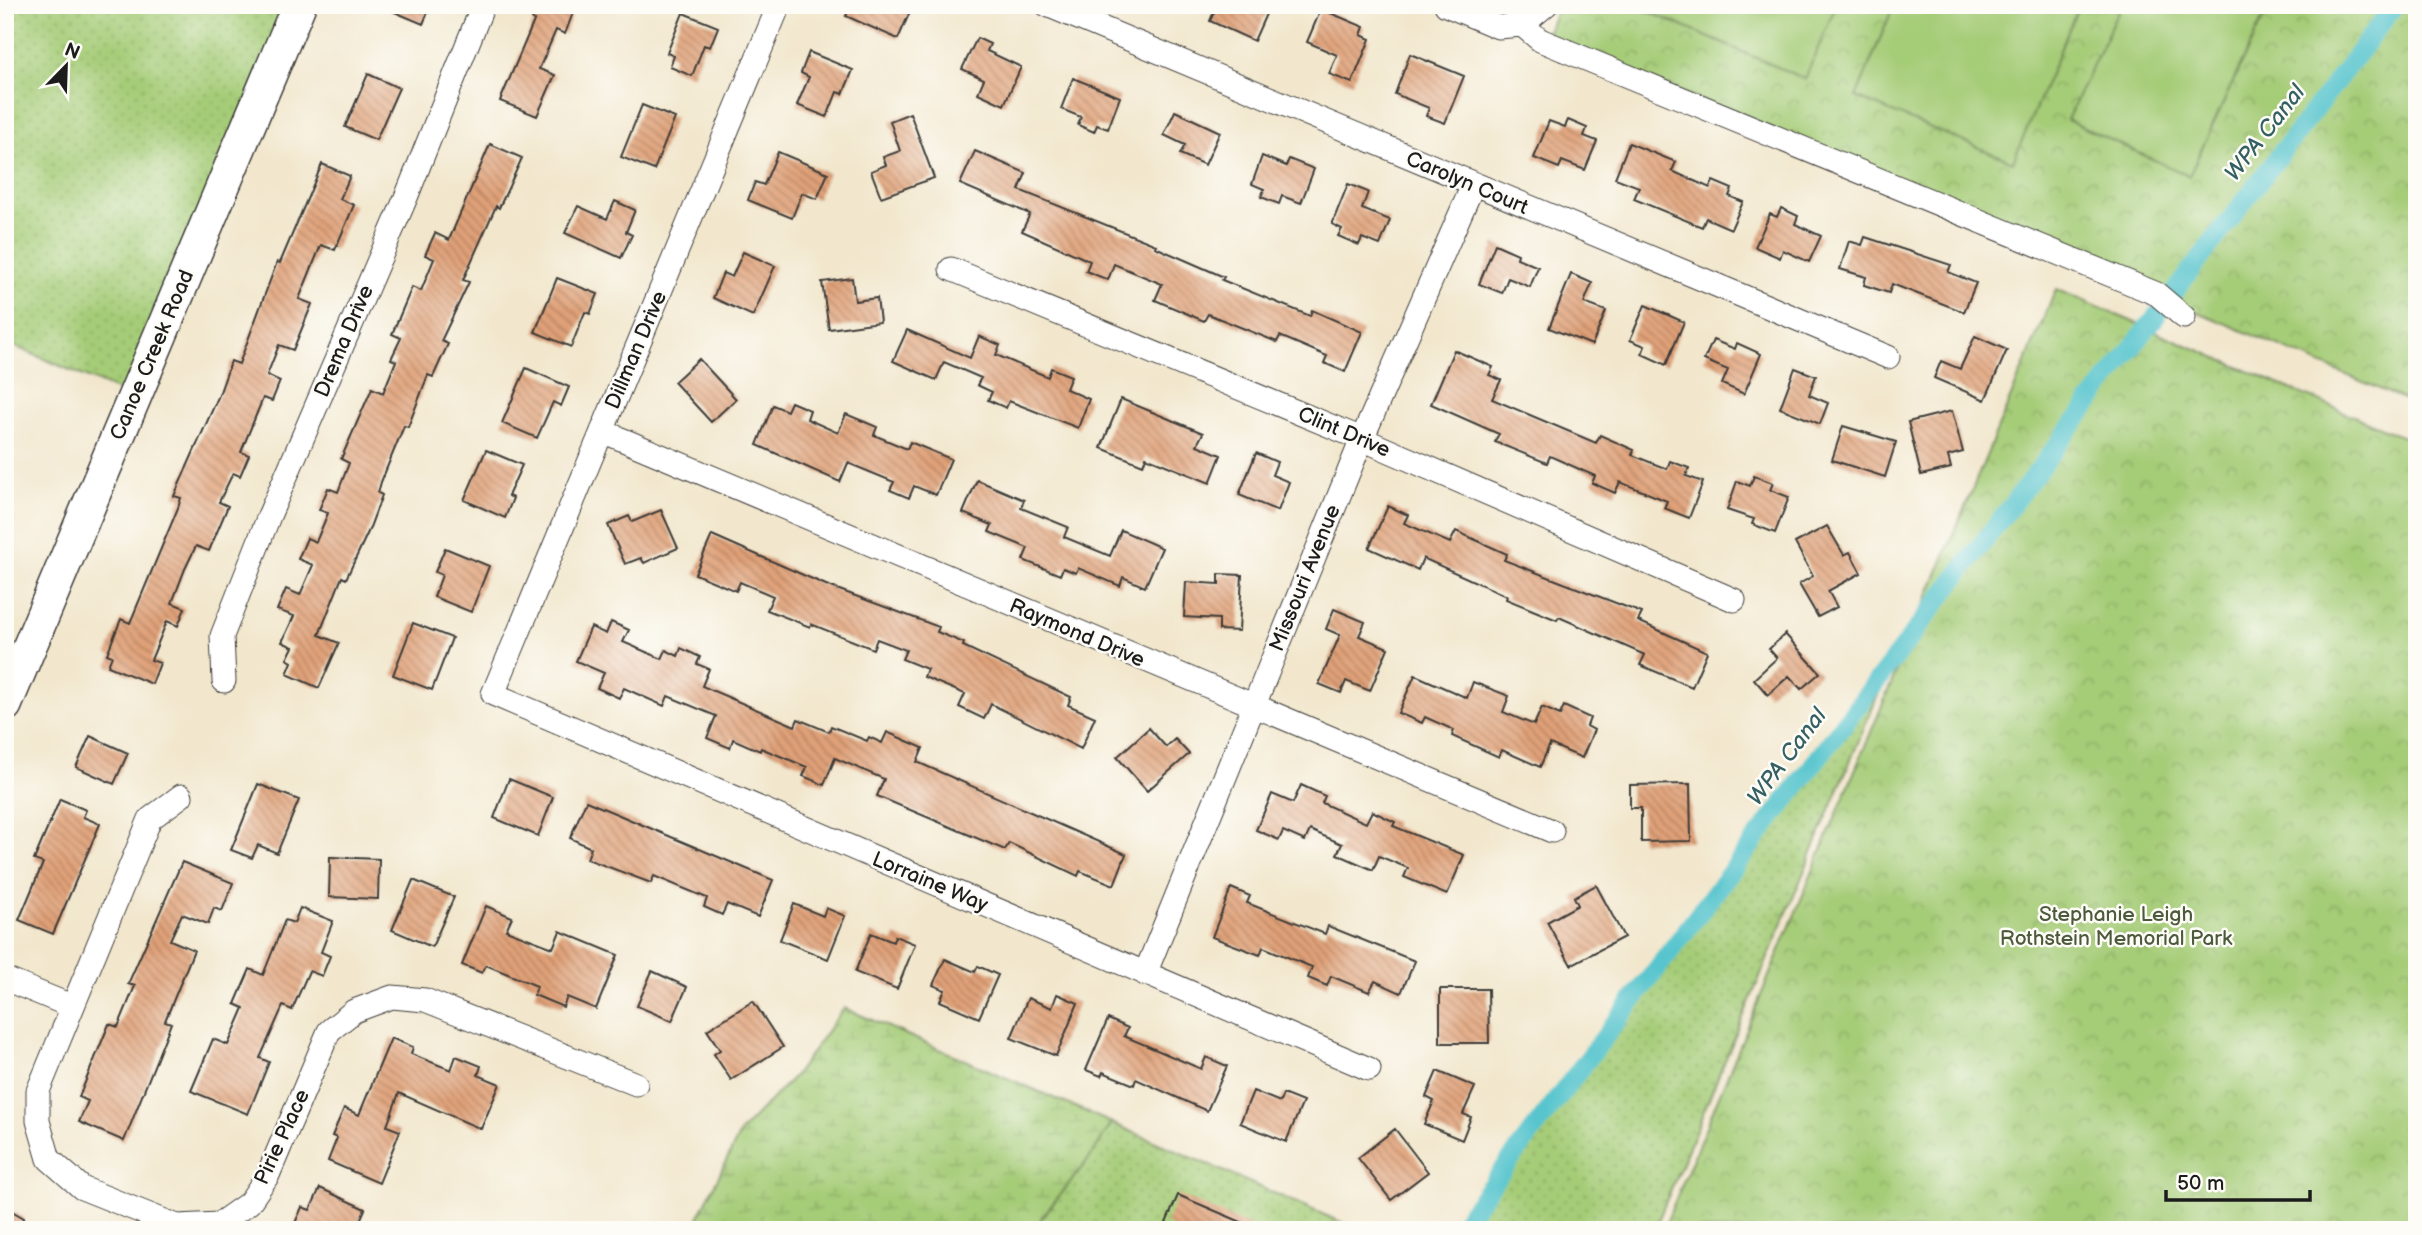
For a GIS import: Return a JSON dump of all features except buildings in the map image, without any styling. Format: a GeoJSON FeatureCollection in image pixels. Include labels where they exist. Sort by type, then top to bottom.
{"type":"FeatureCollection","features":[{"type":"Feature","properties":{"kind":"main road","name":"Canoe Creek Road"},"geometry":{"type":"LineString","coordinates":[[5,705],[299,5]]}},
{"type":"Feature","properties":{"kind":"street","name":"Drema Drive"},"geometry":{"type":"LineString","coordinates":[[224,681],[222,636],[269,516],[407,195],[483,5]]}},
{"type":"Feature","properties":{"kind":"street","name":"Dillman Drive"},"geometry":{"type":"LineString","coordinates":[[493,694],[779,5]]}},
{"type":"Feature","properties":{"kind":"street","name":"Carolyn Court"},"geometry":{"type":"LineString","coordinates":[[1047,5],[1888,357]]}},
{"type":"Feature","properties":{"kind":"street"},"geometry":{"type":"LineString","coordinates":[[1446,5],[1497,27],[1522,25],[1546,5]]}},
{"type":"Feature","properties":{"kind":"street"},"geometry":{"type":"LineString","coordinates":[[1522,25],[1540,40],[2157,294],[2184,317]]}},
{"type":"Feature","properties":{"kind":"street","name":"Missouri Avenue"},"geometry":{"type":"LineString","coordinates":[[1145,974],[1362,439],[1473,185]]}},
{"type":"Feature","properties":{"kind":"street","name":"Clint Drive"},"geometry":{"type":"LineString","coordinates":[[951,270],[1362,439],[1734,600]]}},
{"type":"Feature","properties":{"kind":"street","name":"Raymond Drive"},"geometry":{"type":"LineString","coordinates":[[602,431],[1252,707],[1552,831]]}},
{"type":"Feature","properties":{"kind":"street","name":"Lorraine Way"},"geometry":{"type":"LineString","coordinates":[[493,694],[1369,1069]]}},
{"type":"Feature","properties":{"kind":"street","name":"Pirie Place"},"geometry":{"type":"LineString","coordinates":[[181,796],[150,819],[37,1091],[38,1121],[49,1159],[82,1188],[177,1226],[219,1224],[249,1203],[268,1175],[329,1031],[354,1011],[392,997],[425,1000],[636,1084]]}},
{"type":"Feature","properties":{"kind":"street"},"geometry":{"type":"LineString","coordinates":[[5,979],[71,1006]]}},
{"type":"Feature","properties":{"kind":"green space"},"geometry":{"type":"Polygon","coordinates":[[[5,5],[288,5],[125,394],[5,342],[5,5]]]}},
{"type":"Feature","properties":{"kind":"green space"},"geometry":{"type":"Polygon","coordinates":[[[1559,5],[2417,5],[2417,405],[1546,35],[1559,5]]]}},
{"type":"Feature","properties":{"kind":"green space"},"geometry":{"type":"Polygon","coordinates":[[[1633,5],[1836,5],[1805,79],[1633,5]]]}},
{"type":"Feature","properties":{"kind":"green space"},"geometry":{"type":"Polygon","coordinates":[[[1894,5],[2079,5],[2013,162],[1856,97],[1894,5]]]}},
{"type":"Feature","properties":{"kind":"green space"},"geometry":{"type":"Polygon","coordinates":[[[2121,5],[2269,5],[2189,176],[2067,120],[2121,5]]]}},
{"type":"Feature","properties":{"kind":"green space","name":"Stephanie Leigh Rothstein Memorial Park"},"geometry":{"type":"Polygon","coordinates":[[[2056,289],[2417,443],[2417,1230],[1663,1230],[2056,289]]]}},
{"type":"Feature","properties":{"kind":"green space"},"geometry":{"type":"Polygon","coordinates":[[[1885,678],[1654,1230],[1461,1230],[1885,678]]]}},
{"type":"Feature","properties":{"kind":"green space"},"geometry":{"type":"Polygon","coordinates":[[[844,1008],[1112,1123],[1089,1159],[1042,1217],[1036,1230],[692,1230],[741,1131],[796,1074],[844,1008]]]}},
{"type":"Feature","properties":{"kind":"green space"},"geometry":{"type":"Polygon","coordinates":[[[1112,1123],[1359,1230],[1036,1230],[1042,1217],[1089,1159],[1112,1123]]]}},
{"type":"Feature","properties":{"kind":"waterway","name":"WPA Canal"},"geometry":{"type":"LineString","coordinates":[[2175,291],[2395,5]]}},
{"type":"Feature","properties":{"kind":"waterway","name":"WPA Canal"},"geometry":{"type":"LineString","coordinates":[[1457,1230],[2157,315]]}}]}
